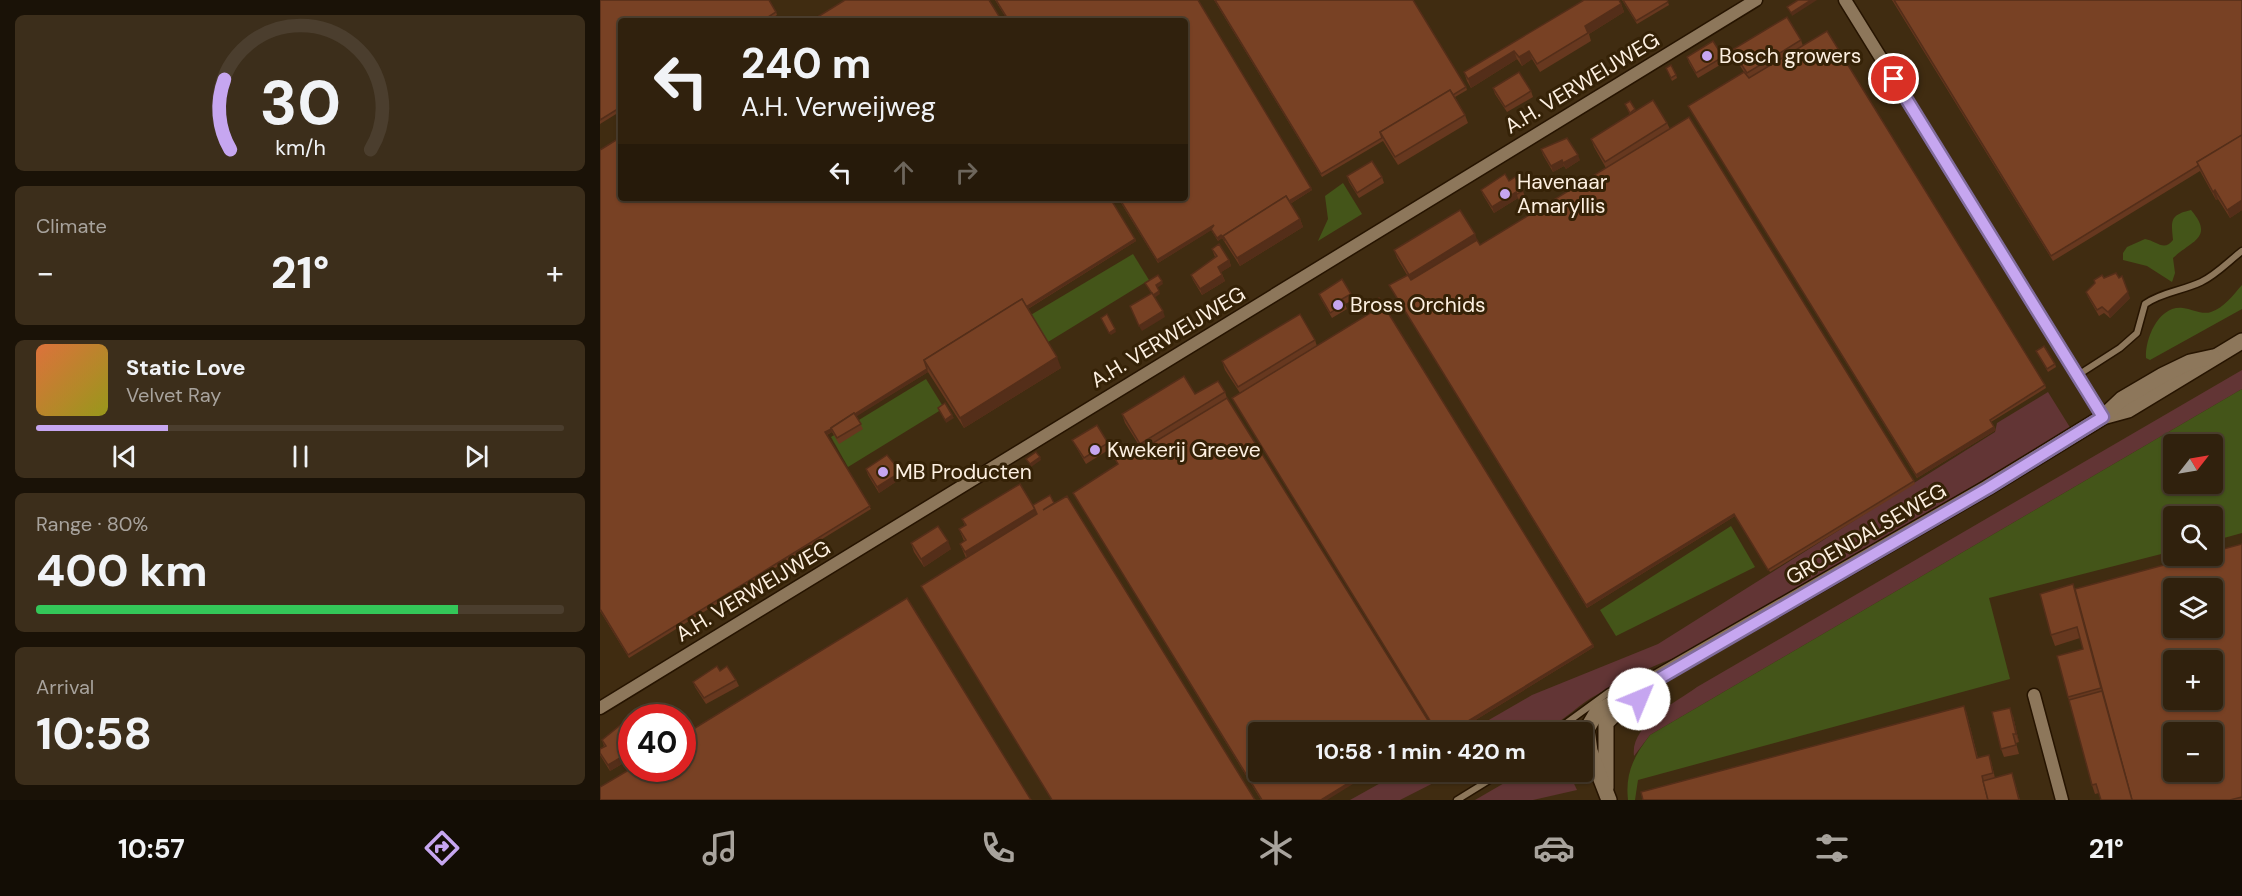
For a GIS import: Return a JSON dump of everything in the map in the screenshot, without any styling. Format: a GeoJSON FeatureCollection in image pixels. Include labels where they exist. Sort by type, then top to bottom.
{"type":"FeatureCollection","features":[{"type":"Feature","properties":{"kind":"street","name":"A.H. VERWEIJWEG"},"geometry":{"type":"LineString","coordinates":[[600,708],[1756,0]]}},
{"type":"Feature","properties":{"kind":"street"},"geometry":{"type":"LineString","coordinates":[[1845,0],[2103,417]]}},
{"type":"Feature","properties":{"kind":"street","name":"GROENDALSEWEG"},"geometry":{"type":"LineString","coordinates":[[1591,722],[1597,712],[1648,685],[1988,488],[2103,417],[2122,399],[2163,375],[2190,362],[2213,357],[2242,341]]}},
{"type":"Feature","properties":{"kind":"street","name":"GROENDALSEWEG"},"geometry":{"type":"LineString","coordinates":[[1593,726],[1639,699],[1648,685]]}},
{"type":"Feature","properties":{"kind":"street"},"geometry":{"type":"LineString","coordinates":[[2034,695],[2062,800]]}},
{"type":"Feature","properties":{"kind":"street"},"geometry":{"type":"LineString","coordinates":[[1607,794],[1606,723],[1616,712]]}},
{"type":"Feature","properties":{"kind":"street"},"geometry":{"type":"LineString","coordinates":[[1593,758],[1607,794]]}},
{"type":"Feature","properties":{"kind":"lane"},"geometry":{"type":"LineString","coordinates":[[2077,375],[2120,348],[2137,333],[2145,304],[2160,294],[2181,290],[2203,281],[2242,251]]}},
{"type":"Feature","properties":{"kind":"lane"},"geometry":{"type":"LineString","coordinates":[[1568,722],[1609,692],[1628,682],[1648,685]]}},
{"type":"Feature","properties":{"kind":"lane"},"geometry":{"type":"LineString","coordinates":[[1457,800],[1486,782]]}},
{"type":"Feature","properties":{"kind":"shaded area"},"geometry":{"type":"Polygon","coordinates":[[[1343,183],[1362,214],[1318,241],[1328,219],[1325,196],[1343,183]]]}},
{"type":"Feature","properties":{"kind":"shaded area"},"geometry":{"type":"Polygon","coordinates":[[[2191,210],[2198,219],[2201,233],[2193,243],[2173,258],[2175,273],[2172,282],[2147,266],[2123,260],[2123,253],[2127,247],[2145,239],[2163,245],[2170,243],[2173,240],[2173,219],[2191,210]]]}},
{"type":"Feature","properties":{"kind":"shaded area"},"geometry":{"type":"Polygon","coordinates":[[[1133,254],[1149,280],[1048,342],[1029,316],[1133,254]]]}},
{"type":"Feature","properties":{"kind":"shaded area"},"geometry":{"type":"Polygon","coordinates":[[[2242,285],[2242,309],[2150,360],[2146,358],[2148,341],[2160,317],[2174,308],[2211,312],[2224,304],[2242,285]]]}},
{"type":"Feature","properties":{"kind":"shaded area"},"geometry":{"type":"Polygon","coordinates":[[[2242,370],[2242,389],[1650,735],[1634,756],[1639,734],[1646,725],[1697,687],[2242,370]]]}},
{"type":"Feature","properties":{"kind":"shaded area"},"geometry":{"type":"Polygon","coordinates":[[[926,379],[944,408],[848,467],[831,437],[926,379]]]}},
{"type":"Feature","properties":{"kind":"shaded area"},"geometry":{"type":"Polygon","coordinates":[[[2242,389],[2242,533],[2223,538],[2223,506],[2163,506],[2163,554],[1989,598],[2010,679],[1638,780],[1635,800],[1628,800],[1629,773],[1639,750],[1650,735],[2163,435],[2163,494],[2223,494],[2223,434],[2165,434],[2242,389]]]}},
{"type":"Feature","properties":{"kind":"shaded area"},"geometry":{"type":"Polygon","coordinates":[[[2048,392],[2071,429],[1687,653],[1638,673],[1591,698],[1558,722],[1485,722],[1532,695],[1658,644],[1995,432],[1997,423],[2048,392]]]}},
{"type":"Feature","properties":{"kind":"shaded area"},"geometry":{"type":"Polygon","coordinates":[[[1731,526],[1755,567],[1616,636],[1600,610],[1731,526]]]}},
{"type":"Feature","properties":{"kind":"shaded area"},"geometry":{"type":"Polygon","coordinates":[[[1382,782],[1435,782],[1400,800],[1350,800],[1382,782]]]}},
{"type":"Feature","properties":{"kind":"shaded area"},"geometry":{"type":"Polygon","coordinates":[[[1506,782],[1573,782],[1577,790],[1533,800],[1475,800],[1506,782]]]}},
{"type":"Feature","properties":{"kind":"building"},"geometry":{"type":"Polygon","coordinates":[[[600,0],[769,0],[776,12],[767,18],[618,18],[618,109],[600,120],[600,0]]]}},
{"type":"Feature","properties":{"kind":"building"},"geometry":{"type":"Polygon","coordinates":[[[845,0],[989,0],[1000,18],[816,18],[845,0]]]}},
{"type":"Feature","properties":{"kind":"building"},"geometry":{"type":"Polygon","coordinates":[[[996,0],[1198,0],[1311,188],[1289,201],[1286,196],[1223,236],[1225,241],[1221,235],[1217,238],[1211,229],[1214,225],[1157,260],[1121,201],[1188,201],[1188,18],[1007,18],[996,0]]]}},
{"type":"Feature","properties":{"kind":"building"},"geometry":{"type":"Polygon","coordinates":[[[1215,0],[1413,0],[1466,87],[1453,95],[1450,90],[1380,132],[1382,138],[1321,174],[1215,0]]]}},
{"type":"Feature","properties":{"kind":"building"},"geometry":{"type":"Polygon","coordinates":[[[1584,0],[1619,0],[1621,4],[1585,26],[1588,33],[1537,64],[1529,51],[1519,57],[1514,51],[1468,79],[1464,72],[1584,0]]]}},
{"type":"Feature","properties":{"kind":"building"},"geometry":{"type":"Polygon","coordinates":[[[1623,0],[1667,0],[1668,2],[1636,21],[1623,0]]]}},
{"type":"Feature","properties":{"kind":"building"},"geometry":{"type":"Polygon","coordinates":[[[1798,0],[1811,0],[1791,13],[1787,7],[1798,0]]]}},
{"type":"Feature","properties":{"kind":"building"},"geometry":{"type":"Polygon","coordinates":[[[1894,0],[2242,0],[2242,135],[2197,162],[2199,165],[2051,256],[1894,0]]]}},
{"type":"Feature","properties":{"kind":"building"},"geometry":{"type":"Polygon","coordinates":[[[1787,17],[1801,40],[1747,73],[1732,50],[1787,17]]]}},
{"type":"Feature","properties":{"kind":"building"},"geometry":{"type":"Polygon","coordinates":[[[1827,31],[2045,385],[1990,420],[1994,427],[1916,475],[1688,106],[1744,72],[1749,78],[1827,31]]]}},
{"type":"Feature","properties":{"kind":"building"},"geometry":{"type":"Polygon","coordinates":[[[1713,41],[1723,57],[1696,73],[1687,57],[1713,41]]]}},
{"type":"Feature","properties":{"kind":"building"},"geometry":{"type":"Polygon","coordinates":[[[1671,65],[1676,75],[1671,78],[1666,68],[1671,65]]]}},
{"type":"Feature","properties":{"kind":"building"},"geometry":{"type":"Polygon","coordinates":[[[1519,72],[1531,91],[1505,107],[1493,88],[1519,72]]]}},
{"type":"Feature","properties":{"kind":"building"},"geometry":{"type":"Polygon","coordinates":[[[1450,90],[1465,115],[1395,157],[1380,132],[1450,90]]]}},
{"type":"Feature","properties":{"kind":"building"},"geometry":{"type":"Polygon","coordinates":[[[1653,100],[1667,123],[1605,162],[1591,139],[1653,100]]]}},
{"type":"Feature","properties":{"kind":"building"},"geometry":{"type":"Polygon","coordinates":[[[1630,101],[1635,109],[1630,113],[1625,104],[1630,101]]]}},
{"type":"Feature","properties":{"kind":"building"},"geometry":{"type":"Polygon","coordinates":[[[1689,117],[1914,481],[1768,570],[1734,514],[1586,605],[1389,285],[1408,275],[1411,280],[1477,240],[1480,245],[1689,117]]]}},
{"type":"Feature","properties":{"kind":"building"},"geometry":{"type":"Polygon","coordinates":[[[2242,135],[2242,200],[2227,210],[2215,190],[2213,192],[2197,162],[2242,135]]]}},
{"type":"Feature","properties":{"kind":"building"},"geometry":{"type":"Polygon","coordinates":[[[1567,138],[1578,155],[1551,166],[1541,149],[1567,138]]]}},
{"type":"Feature","properties":{"kind":"building"},"geometry":{"type":"Polygon","coordinates":[[[618,139],[618,201],[1112,201],[1135,239],[1026,307],[1022,299],[924,360],[927,369],[825,432],[870,506],[628,655],[600,609],[600,150],[618,139]]]}},
{"type":"Feature","properties":{"kind":"building"},"geometry":{"type":"Polygon","coordinates":[[[1372,161],[1382,177],[1357,193],[1347,176],[1372,161]]]}},
{"type":"Feature","properties":{"kind":"building"},"geometry":{"type":"Polygon","coordinates":[[[1505,174],[1509,181],[1515,177],[1523,191],[1517,194],[1516,192],[1492,207],[1481,190],[1505,174]]]}},
{"type":"Feature","properties":{"kind":"building"},"geometry":{"type":"Polygon","coordinates":[[[1286,196],[1300,219],[1237,258],[1223,236],[1286,196]]]}},
{"type":"Feature","properties":{"kind":"building"},"geometry":{"type":"Polygon","coordinates":[[[1460,210],[1475,234],[1409,275],[1394,250],[1460,210]]]}},
{"type":"Feature","properties":{"kind":"building"},"geometry":{"type":"Polygon","coordinates":[[[1219,244],[1229,260],[1218,267],[1222,275],[1200,289],[1191,275],[1217,256],[1212,249],[1219,244]]]}},
{"type":"Feature","properties":{"kind":"building"},"geometry":{"type":"Polygon","coordinates":[[[2116,273],[2119,278],[2122,276],[2128,292],[2108,312],[2102,307],[2097,310],[2086,292],[2095,283],[2094,280],[2102,275],[2104,278],[2116,273]]]}},
{"type":"Feature","properties":{"kind":"building"},"geometry":{"type":"Polygon","coordinates":[[[1158,275],[1162,281],[1156,285],[1159,291],[1153,295],[1145,283],[1158,275]]]}},
{"type":"Feature","properties":{"kind":"building"},"geometry":{"type":"Polygon","coordinates":[[[1342,279],[1351,294],[1342,299],[1345,303],[1330,313],[1319,294],[1342,279]]]}},
{"type":"Feature","properties":{"kind":"building"},"geometry":{"type":"Polygon","coordinates":[[[1152,293],[1163,311],[1139,326],[1130,306],[1152,293]]]}},
{"type":"Feature","properties":{"kind":"building"},"geometry":{"type":"Polygon","coordinates":[[[1379,298],[1593,645],[1466,722],[1431,722],[1232,398],[1372,312],[1368,304],[1379,298]]]}},
{"type":"Feature","properties":{"kind":"building"},"geometry":{"type":"Polygon","coordinates":[[[1022,299],[1057,357],[960,418],[924,360],[1022,299]]]}},
{"type":"Feature","properties":{"kind":"building"},"geometry":{"type":"Polygon","coordinates":[[[1107,314],[1115,329],[1109,333],[1101,318],[1107,314]]]}},
{"type":"Feature","properties":{"kind":"building"},"geometry":{"type":"Polygon","coordinates":[[[1300,314],[1315,340],[1238,387],[1222,361],[1300,314]]]}},
{"type":"Feature","properties":{"kind":"building"},"geometry":{"type":"Polygon","coordinates":[[[2044,346],[2055,364],[2047,369],[2036,351],[2044,346]]]}},
{"type":"Feature","properties":{"kind":"building"},"geometry":{"type":"Polygon","coordinates":[[[1184,376],[1195,394],[1218,381],[1225,392],[1140,444],[1122,414],[1184,376]]]}},
{"type":"Feature","properties":{"kind":"building"},"geometry":{"type":"Polygon","coordinates":[[[1227,398],[1429,722],[1248,722],[1248,777],[1073,493],[1118,464],[1110,450],[1121,443],[1130,457],[1227,398]]]}},
{"type":"Feature","properties":{"kind":"building"},"geometry":{"type":"Polygon","coordinates":[[[945,403],[952,415],[945,420],[938,408],[945,403]]]}},
{"type":"Feature","properties":{"kind":"building"},"geometry":{"type":"Polygon","coordinates":[[[854,413],[861,424],[837,438],[831,428],[854,413]]]}},
{"type":"Feature","properties":{"kind":"building"},"geometry":{"type":"Polygon","coordinates":[[[1097,425],[1108,443],[1084,458],[1072,440],[1097,425]]]}},
{"type":"Feature","properties":{"kind":"building"},"geometry":{"type":"Polygon","coordinates":[[[1036,452],[1040,457],[1030,464],[1026,459],[1036,452]]]}},
{"type":"Feature","properties":{"kind":"building"},"geometry":{"type":"Polygon","coordinates":[[[887,455],[901,472],[877,487],[866,469],[887,455]]]}},
{"type":"Feature","properties":{"kind":"building"},"geometry":{"type":"Polygon","coordinates":[[[1020,484],[1035,509],[965,552],[960,544],[966,540],[959,529],[966,525],[962,519],[1020,484]]]}},
{"type":"Feature","properties":{"kind":"building"},"geometry":{"type":"Polygon","coordinates":[[[1050,495],[1054,503],[1043,510],[1067,496],[1255,800],[1052,800],[921,586],[1037,514],[1033,505],[1050,495]]]}},
{"type":"Feature","properties":{"kind":"building"},"geometry":{"type":"Polygon","coordinates":[[[938,526],[948,541],[921,559],[911,543],[938,526]]]}},
{"type":"Feature","properties":{"kind":"building"},"geometry":{"type":"Polygon","coordinates":[[[2242,544],[2242,797],[2230,800],[2132,800],[2075,589],[2163,565],[2223,566],[2223,549],[2242,544]]]}},
{"type":"Feature","properties":{"kind":"building"},"geometry":{"type":"Polygon","coordinates":[[[2073,584],[2101,688],[2068,697],[2057,656],[2083,649],[2077,627],[2051,635],[2040,594],[2073,584]]]}},
{"type":"Feature","properties":{"kind":"building"},"geometry":{"type":"Polygon","coordinates":[[[907,598],[1031,800],[600,800],[600,787],[618,776],[618,782],[696,782],[696,727],[907,598]]]}},
{"type":"Feature","properties":{"kind":"building"},"geometry":{"type":"Polygon","coordinates":[[[717,666],[720,671],[727,666],[736,680],[704,698],[693,682],[717,666]]]}},
{"type":"Feature","properties":{"kind":"building"},"geometry":{"type":"Polygon","coordinates":[[[2102,691],[2132,800],[2101,800],[2096,784],[2092,785],[2069,700],[2102,691]]]}},
{"type":"Feature","properties":{"kind":"building"},"geometry":{"type":"Polygon","coordinates":[[[1964,706],[1977,758],[1989,755],[1993,773],[1982,776],[1988,800],[1643,800],[1641,792],[1964,706]]]}},
{"type":"Feature","properties":{"kind":"building"},"geometry":{"type":"Polygon","coordinates":[[[2010,708],[2016,745],[2001,749],[1992,712],[2010,708]]]}},
{"type":"Feature","properties":{"kind":"building"},"geometry":{"type":"Polygon","coordinates":[[[618,727],[618,759],[608,765],[600,753],[600,749],[606,746],[602,740],[618,727]]]}},
{"type":"Feature","properties":{"kind":"building"},"geometry":{"type":"Polygon","coordinates":[[[2012,773],[2019,800],[1988,800],[1983,781],[2012,773]]]}},
{"type":"Feature","properties":{"kind":"building"},"geometry":{"type":"Polygon","coordinates":[[[1251,782],[1350,782],[1321,800],[1262,800],[1251,782]]]}},
{"type":"Feature","properties":{"kind":"place","name":"Bosch growers"},"geometry":{"type":"Point","coordinates":[1707,56]}},
{"type":"Feature","properties":{"kind":"place","name":"Havenaar Amaryllis"},"geometry":{"type":"Point","coordinates":[1505,194]}},
{"type":"Feature","properties":{"kind":"place","name":"Bross Orchids"},"geometry":{"type":"Point","coordinates":[1338,305]}},
{"type":"Feature","properties":{"kind":"place","name":"Kwekerij Greeve"},"geometry":{"type":"Point","coordinates":[1095,450]}},
{"type":"Feature","properties":{"kind":"place","name":"MB Producten"},"geometry":{"type":"Point","coordinates":[883,472]}},
{"type":"Feature","properties":{"kind":"route"},"geometry":{"type":"LineString","coordinates":[[1639,699],[1648,685],[1988,488],[2103,417],[1894,79]]}}]}
